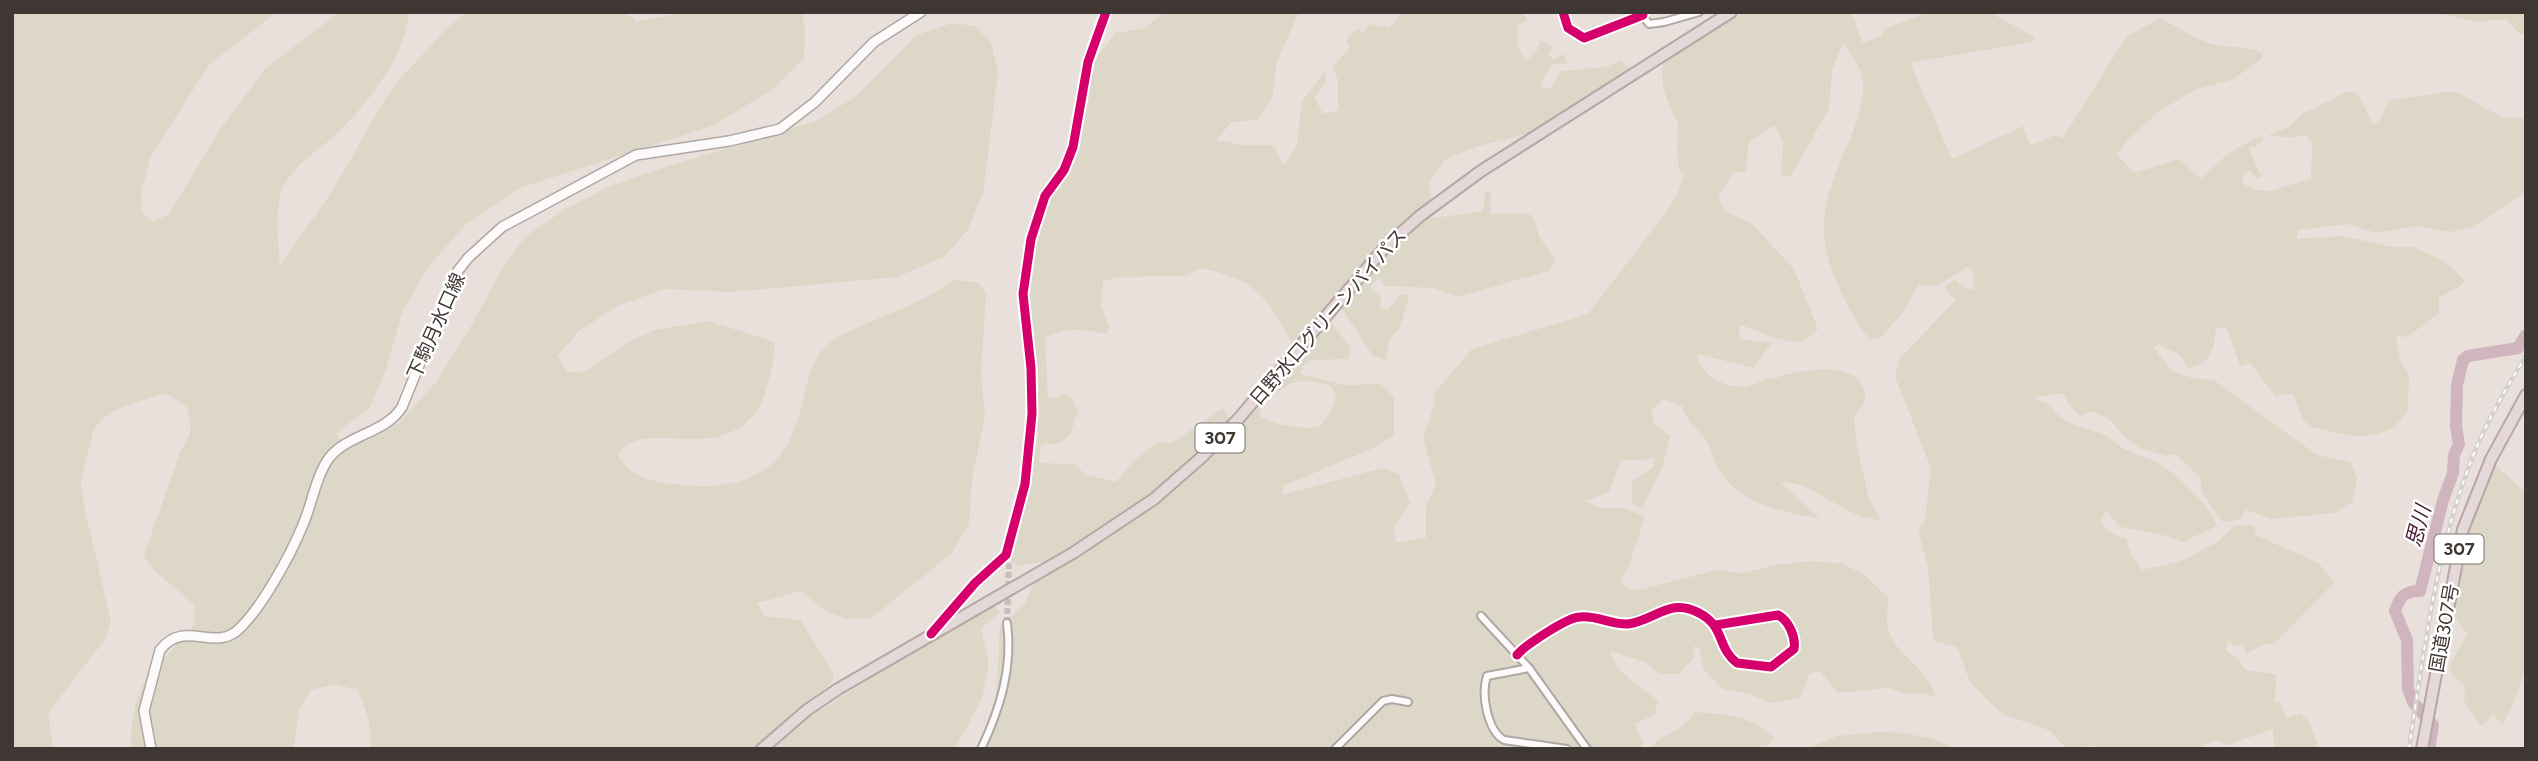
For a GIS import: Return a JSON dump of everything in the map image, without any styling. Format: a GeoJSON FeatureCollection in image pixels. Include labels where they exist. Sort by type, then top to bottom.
{"type":"FeatureCollection","features":[{"type":"Feature","properties":{"kind":"highway","name":"日野水口グリーンバイパス"},"geometry":{"type":"LineString","coordinates":[[762,749],[807,710],[838,689],[1073,553],[1154,499],[1203,456],[1240,417],[1386,246],[1448,193],[1731,12]]}},
{"type":"Feature","properties":{"kind":"highway","name":"国道307号"},"geometry":{"type":"LineString","coordinates":[[2422,749],[2463,529],[2491,459],[2526,396]]}},
{"type":"Feature","properties":{"kind":"main road","name":"下駒月水口線"},"geometry":{"type":"LineString","coordinates":[[151,749],[144,711],[160,650],[166,641],[182,634],[221,638],[240,629],[269,586],[302,528],[324,467],[332,455],[344,445],[390,421],[402,407],[452,282],[468,258],[511,221],[636,155],[729,141],[780,130],[815,102],[874,42],[921,12]]}},
{"type":"Feature","properties":{"kind":"street"},"geometry":{"type":"LineString","coordinates":[[931,635],[975,583],[1007,558],[1024,484],[1032,414],[1031,368],[1023,294],[1031,239],[1045,196],[1064,170],[1073,147],[1088,62],[1106,12]]}},
{"type":"Feature","properties":{"kind":"street"},"geometry":{"type":"LineString","coordinates":[[1563,12],[1568,28],[1583,41],[1641,14],[1648,24],[1699,12]]}},
{"type":"Feature","properties":{"kind":"street"},"geometry":{"type":"LineString","coordinates":[[1516,654],[1569,619],[1580,617],[1624,624],[1680,606],[1698,612],[1716,625],[1723,645],[1737,663],[1771,667],[1794,649],[1793,634],[1778,615],[1716,625]]}},
{"type":"Feature","properties":{"kind":"street"},"geometry":{"type":"LineString","coordinates":[[1481,616],[1529,668],[1584,748]]}},
{"type":"Feature","properties":{"kind":"street"},"geometry":{"type":"LineString","coordinates":[[981,749],[1002,698],[1008,658],[1007,623]]}},
{"type":"Feature","properties":{"kind":"street"},"geometry":{"type":"LineString","coordinates":[[1529,668],[1487,676],[1484,701],[1498,736],[1504,740],[1567,749]]}},
{"type":"Feature","properties":{"kind":"street"},"geometry":{"type":"LineString","coordinates":[[1335,749],[1384,701],[1392,699],[1408,702]]}},
{"type":"Feature","properties":{"kind":"shaded area"},"geometry":{"type":"Polygon","coordinates":[[[12,12],[277,12],[209,65],[151,156],[141,193],[142,212],[152,221],[168,215],[221,128],[265,69],[343,12],[409,12],[400,46],[381,82],[343,128],[303,162],[286,182],[280,198],[278,217],[280,265],[333,190],[382,104],[399,80],[449,26],[467,12],[627,12],[636,22],[686,12],[802,12],[805,28],[804,58],[772,90],[712,126],[520,188],[465,225],[426,270],[402,313],[386,369],[370,407],[336,434],[341,439],[364,442],[400,422],[437,381],[500,272],[524,238],[565,209],[608,187],[659,169],[816,121],[855,97],[917,35],[952,23],[975,26],[991,42],[998,72],[983,193],[967,231],[944,257],[897,277],[730,292],[665,289],[617,306],[579,331],[558,356],[567,371],[582,373],[629,342],[654,330],[709,321],[774,342],[773,366],[763,399],[748,421],[731,432],[713,438],[644,439],[630,444],[618,454],[631,471],[651,480],[687,486],[729,484],[764,470],[778,458],[798,419],[813,365],[835,339],[920,300],[954,280],[977,282],[986,292],[981,374],[985,417],[972,478],[969,524],[952,553],[871,618],[846,619],[825,611],[801,591],[757,603],[765,616],[800,620],[834,674],[832,683],[792,713],[758,749],[370,749],[368,719],[357,690],[336,684],[311,690],[299,710],[294,749],[131,749],[135,706],[145,680],[194,625],[195,606],[160,575],[144,555],[190,429],[187,407],[166,393],[115,411],[106,416],[93,432],[81,482],[84,506],[111,621],[106,638],[48,713],[53,749],[12,749],[12,12]]]}},
{"type":"Feature","properties":{"kind":"shaded area"},"geometry":{"type":"Polygon","coordinates":[[[1165,12],[1299,12],[1276,64],[1273,96],[1258,120],[1231,122],[1217,140],[1244,145],[1274,145],[1283,166],[1297,146],[1302,101],[1325,71],[1327,80],[1315,98],[1323,114],[1338,110],[1338,81],[1333,67],[1350,47],[1346,40],[1357,29],[1364,33],[1368,24],[1389,28],[1402,12],[1523,12],[1527,20],[1518,26],[1517,46],[1526,61],[1538,49],[1540,40],[1552,47],[1549,56],[1555,59],[1563,54],[1568,63],[1551,65],[1541,82],[1542,89],[1551,88],[1561,71],[1606,67],[1620,61],[1630,68],[1534,132],[1479,146],[1446,159],[1429,182],[1431,200],[1390,234],[1329,302],[1298,343],[1292,344],[1275,313],[1257,292],[1247,284],[1220,273],[1201,268],[1187,276],[1120,277],[1103,281],[1101,305],[1109,327],[1107,334],[1075,330],[1045,338],[1048,397],[1053,399],[1064,393],[1072,398],[1078,411],[1070,435],[1060,443],[1041,445],[1039,463],[1074,464],[1086,475],[1116,482],[1134,460],[1157,443],[1172,443],[1223,408],[1231,421],[1189,463],[1145,499],[1050,560],[1019,566],[1013,563],[1008,554],[1038,436],[1025,289],[1038,227],[1049,198],[1070,167],[1091,64],[1116,33],[1144,28],[1165,12]]]}},
{"type":"Feature","properties":{"kind":"shaded area"},"geometry":{"type":"Polygon","coordinates":[[[1741,12],[1852,12],[1862,43],[1883,35],[1883,30],[1929,12],[1989,12],[2035,37],[2032,42],[1910,63],[1952,159],[2023,126],[2030,145],[2056,135],[2063,138],[2126,37],[2160,18],[2209,43],[2263,53],[2261,59],[2232,80],[2194,90],[2157,113],[2126,142],[2117,155],[2134,173],[2179,159],[2201,179],[2229,154],[2262,136],[2264,139],[2256,146],[2248,147],[2262,178],[2257,178],[2249,170],[2242,176],[2244,184],[2255,190],[2269,191],[2311,179],[2312,143],[2305,135],[2290,138],[2268,135],[2288,127],[2304,113],[2348,91],[2358,93],[2373,125],[2379,122],[2389,100],[2455,91],[2500,116],[2526,119],[2526,188],[2523,194],[2471,228],[2449,232],[2419,226],[2377,233],[2347,224],[2298,230],[2297,239],[2344,236],[2391,247],[2413,247],[2442,260],[2465,280],[2439,298],[2439,313],[2407,337],[2399,336],[2396,339],[2400,361],[2409,374],[2408,410],[2395,427],[2376,435],[2351,436],[2311,427],[2303,420],[2293,394],[2275,396],[2250,363],[2240,366],[2227,328],[2216,328],[2210,355],[2195,366],[2187,368],[2181,356],[2158,344],[2154,348],[2172,371],[2215,381],[2317,455],[2351,462],[2357,478],[2352,502],[2334,513],[2271,519],[2246,510],[2240,520],[2223,522],[2202,493],[2200,477],[2175,454],[2166,456],[2141,448],[2127,439],[2108,418],[2090,411],[2081,417],[2067,402],[2064,393],[2033,398],[2049,405],[2060,417],[2077,426],[2104,434],[2124,449],[2158,463],[2173,473],[2205,505],[2217,526],[2183,542],[2121,527],[2106,511],[2101,521],[2107,531],[2126,539],[2132,556],[2142,570],[2181,561],[2217,542],[2235,525],[2254,526],[2256,535],[2318,563],[2335,582],[2274,644],[2265,644],[2246,654],[2244,644],[2235,646],[2228,641],[2226,650],[2237,658],[2246,670],[2276,674],[2275,702],[2281,703],[2286,718],[2300,714],[2309,721],[2320,749],[2277,749],[2274,746],[2273,729],[2227,745],[2216,740],[2194,749],[2102,749],[2090,746],[2067,749],[2049,730],[2004,715],[1970,682],[1957,647],[1936,642],[1933,638],[1928,568],[1918,529],[1925,520],[1931,468],[1895,377],[1900,358],[1957,299],[1944,287],[1955,280],[1974,290],[1973,271],[1967,267],[1939,285],[1919,285],[1903,312],[1882,337],[1870,340],[1851,312],[1828,259],[1824,228],[1833,180],[1862,101],[1863,80],[1860,70],[1843,42],[1832,71],[1829,109],[1790,177],[1781,175],[1783,142],[1774,125],[1749,142],[1746,171],[1733,173],[1718,197],[1725,211],[1752,224],[1794,269],[1818,329],[1805,340],[1788,341],[1739,325],[1740,340],[1772,342],[1754,368],[1697,354],[1703,368],[1712,378],[1740,387],[1810,370],[1841,371],[1853,376],[1862,385],[1866,400],[1854,417],[1857,446],[1869,499],[1881,520],[1855,514],[1792,483],[1781,483],[1820,519],[1755,501],[1732,486],[1723,476],[1707,441],[1690,421],[1683,407],[1664,399],[1651,411],[1654,424],[1670,436],[1663,465],[1642,509],[1632,503],[1632,481],[1654,467],[1654,457],[1621,460],[1610,491],[1586,501],[1598,508],[1624,508],[1645,517],[1629,565],[1620,582],[1628,589],[1639,590],[1717,570],[1742,573],[1809,561],[1843,564],[1863,574],[1889,598],[1887,623],[1893,641],[1926,678],[1935,697],[1924,693],[1907,694],[1888,688],[1838,693],[1820,671],[1809,674],[1801,697],[1771,703],[1749,694],[1723,689],[1703,669],[1700,649],[1693,646],[1694,657],[1679,674],[1659,674],[1645,662],[1610,651],[1622,672],[1658,701],[1655,714],[1635,724],[1643,743],[1640,749],[986,749],[997,687],[1000,626],[1025,604],[1033,583],[1135,517],[1256,406],[1261,410],[1260,417],[1274,423],[1319,427],[1329,415],[1336,397],[1331,386],[1309,381],[1295,382],[1265,402],[1261,399],[1328,319],[1351,348],[1348,359],[1311,360],[1305,364],[1300,374],[1345,385],[1381,384],[1394,397],[1394,436],[1369,450],[1283,486],[1282,495],[1382,468],[1399,474],[1410,503],[1394,527],[1396,542],[1426,538],[1426,506],[1436,484],[1423,438],[1434,405],[1435,392],[1472,349],[1588,314],[1663,216],[1677,195],[1685,174],[1679,171],[1678,121],[1665,92],[1662,76],[1664,61],[1741,12]]]}},
{"type":"Feature","properties":{"kind":"shaded area"},"geometry":{"type":"Polygon","coordinates":[[[2433,12],[2526,12],[2526,35],[2519,33],[2506,19],[2476,22],[2433,12]]]}},
{"type":"Feature","properties":{"kind":"shaded area"},"geometry":{"type":"Polygon","coordinates":[[[1491,191],[1490,214],[1532,215],[1540,238],[1556,260],[1549,271],[1458,297],[1434,288],[1385,286],[1379,278],[1370,287],[1381,298],[1380,309],[1389,309],[1400,294],[1409,295],[1400,329],[1390,338],[1385,360],[1373,356],[1339,304],[1397,242],[1424,219],[1480,212],[1483,209],[1485,192],[1491,191]]]}},
{"type":"Feature","properties":{"kind":"shaded area"},"geometry":{"type":"Polygon","coordinates":[[[2494,464],[2526,493],[2526,668],[2503,724],[2493,715],[2481,726],[2464,701],[2465,685],[2452,676],[2450,664],[2467,634],[2453,614],[2473,514],[2494,464]]]}},
{"type":"Feature","properties":{"kind":"shaded area"},"geometry":{"type":"Polygon","coordinates":[[[995,605],[1000,612],[981,629],[989,664],[982,698],[955,749],[771,749],[793,728],[874,676],[995,605]]]}},
{"type":"Feature","properties":{"kind":"shaded area"},"geometry":{"type":"Polygon","coordinates":[[[1694,712],[1746,720],[1775,738],[1763,749],[1650,749],[1660,739],[1684,725],[1694,712]]]}},
{"type":"Feature","properties":{"kind":"shaded area"},"geometry":{"type":"Polygon","coordinates":[[[1890,731],[1931,738],[1958,749],[1806,749],[1837,736],[1890,731]]]}},
{"type":"Feature","properties":{"kind":"waterway","name":"思川"},"geometry":{"type":"LineString","coordinates":[[2429,749],[2433,725],[2413,702],[2408,689],[2407,640],[2395,611],[2404,595],[2420,591],[2443,500],[2453,473],[2454,455],[2459,444],[2456,426],[2457,385],[2463,360],[2468,356],[2518,348],[2526,335]]}},
{"type":"Feature","properties":{"kind":"tunnel"},"geometry":{"type":"LineString","coordinates":[[1007,623],[1009,561]]}},
{"type":"Feature","properties":{"kind":"railway"},"geometry":{"type":"LineString","coordinates":[[2409,749],[2440,564],[2460,492],[2478,443],[2526,356]]}},
{"type":"Feature","properties":{"kind":"cycle path"},"geometry":{"type":"LineString","coordinates":[[931,634],[975,583],[1006,555],[1025,484],[1032,414],[1031,368],[1023,294],[1031,239],[1045,196],[1064,170],[1073,147],[1088,62],[1106,12]]}},
{"type":"Feature","properties":{"kind":"cycle path"},"geometry":{"type":"LineString","coordinates":[[1563,12],[1568,28],[1584,38],[1643,15]]}},
{"type":"Feature","properties":{"kind":"cycle path"},"geometry":{"type":"LineString","coordinates":[[1517,655],[1546,633],[1574,618],[1592,617],[1628,624],[1680,607],[1707,618],[1713,624],[1726,651],[1737,663],[1771,667],[1794,649],[1791,630],[1778,615],[1716,625]]}}]}
